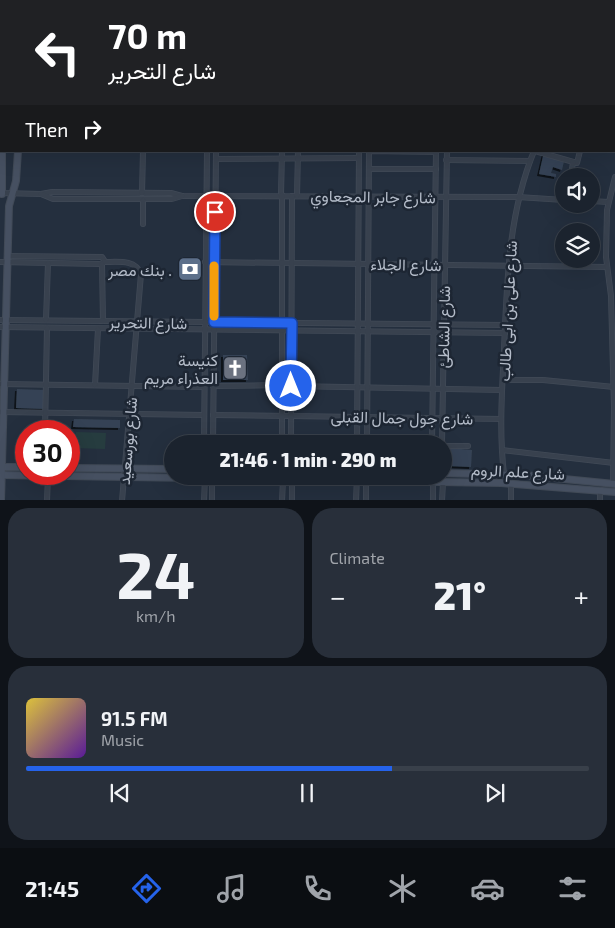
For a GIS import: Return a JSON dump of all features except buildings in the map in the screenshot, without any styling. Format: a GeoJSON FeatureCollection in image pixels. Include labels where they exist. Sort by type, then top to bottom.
{"type":"FeatureCollection","features":[{"type":"Feature","properties":{"kind":"street"},"geometry":{"type":"LineString","coordinates":[[1,194],[2,152]]}},
{"type":"Feature","properties":{"kind":"street"},"geometry":{"type":"LineString","coordinates":[[1,500],[4,258],[9,206],[16,181],[18,152]]}},
{"type":"Feature","properties":{"kind":"street"},"geometry":{"type":"LineString","coordinates":[[142,152],[142,193]]}},
{"type":"Feature","properties":{"kind":"street"},"geometry":{"type":"LineString","coordinates":[[204,435],[204,322],[208,152]]}},
{"type":"Feature","properties":{"kind":"street"},"geometry":{"type":"LineString","coordinates":[[213,435],[216,152]]}},
{"type":"Feature","properties":{"kind":"street"},"geometry":{"type":"LineString","coordinates":[[282,152],[282,435]]}},
{"type":"Feature","properties":{"kind":"street"},"geometry":{"type":"LineString","coordinates":[[291,435],[292,263],[294,196],[298,152]]}},
{"type":"Feature","properties":{"kind":"street"},"geometry":{"type":"LineString","coordinates":[[357,435],[358,152]]}},
{"type":"Feature","properties":{"kind":"street"},"geometry":{"type":"LineString","coordinates":[[367,435],[369,152]]}},
{"type":"Feature","properties":{"kind":"street","name":"شارع الشاطئ"},"geometry":{"type":"LineString","coordinates":[[432,435],[436,152]]}},
{"type":"Feature","properties":{"kind":"street","name":"شارع الشاطئ"},"geometry":{"type":"LineString","coordinates":[[442,435],[447,152]]}},
{"type":"Feature","properties":{"kind":"street","name":"شارع على بن ابى طالب"},"geometry":{"type":"LineString","coordinates":[[502,474],[501,419],[508,265],[518,197],[534,152]]}},
{"type":"Feature","properties":{"kind":"street"},"geometry":{"type":"LineString","coordinates":[[538,152],[573,162],[579,162],[580,152]]}},
{"type":"Feature","properties":{"kind":"street"},"geometry":{"type":"LineString","coordinates":[[216,160],[358,158]]}},
{"type":"Feature","properties":{"kind":"street"},"geometry":{"type":"LineString","coordinates":[[446,160],[530,161]]}},
{"type":"Feature","properties":{"kind":"street"},"geometry":{"type":"LineString","coordinates":[[572,168],[573,162]]}},
{"type":"Feature","properties":{"kind":"street"},"geometry":{"type":"LineString","coordinates":[[369,169],[436,170]]}},
{"type":"Feature","properties":{"kind":"street"},"geometry":{"type":"LineString","coordinates":[[614,483],[613,283],[607,267],[608,202],[615,177]]}},
{"type":"Feature","properties":{"kind":"street","name":"شارع جابر المجعاوي"},"geometry":{"type":"LineString","coordinates":[[1,194],[41,194],[52,192],[174,193],[182,196]]}},
{"type":"Feature","properties":{"kind":"street","name":"شارع جابر المجعاوي"},"geometry":{"type":"LineString","coordinates":[[41,194],[53,200],[143,200],[207,195],[518,197],[555,199]]}},
{"type":"Feature","properties":{"kind":"street"},"geometry":{"type":"LineString","coordinates":[[143,200],[143,224]]}},
{"type":"Feature","properties":{"kind":"street"},"geometry":{"type":"LineString","coordinates":[[600,202],[608,202]]}},
{"type":"Feature","properties":{"kind":"street"},"geometry":{"type":"LineString","coordinates":[[70,257],[70,264]]}},
{"type":"Feature","properties":{"kind":"street"},"geometry":{"type":"LineString","coordinates":[[4,258],[102,257],[103,321]]}},
{"type":"Feature","properties":{"kind":"street"},"geometry":{"type":"LineString","coordinates":[[4,258],[48,263],[103,263]]}},
{"type":"Feature","properties":{"kind":"street","name":"شارع الجلاء"},"geometry":{"type":"LineString","coordinates":[[205,262],[607,267]]}},
{"type":"Feature","properties":{"kind":"street"},"geometry":{"type":"LineString","coordinates":[[46,320],[48,263]]}},
{"type":"Feature","properties":{"kind":"street","name":"شارع بورسعيد"},"geometry":{"type":"LineString","coordinates":[[103,263],[130,263],[141,274],[122,500]]}},
{"type":"Feature","properties":{"kind":"street","name":"شارع التحرير"},"geometry":{"type":"LineString","coordinates":[[2,320],[505,326]]}},
{"type":"Feature","properties":{"kind":"street","name":"شارع التحرير"},"geometry":{"type":"LineString","coordinates":[[2,327],[505,333]]}},
{"type":"Feature","properties":{"kind":"street"},"geometry":{"type":"LineString","coordinates":[[46,420],[47,328]]}},
{"type":"Feature","properties":{"kind":"street"},"geometry":{"type":"LineString","coordinates":[[95,385],[98,329]]}},
{"type":"Feature","properties":{"kind":"street"},"geometry":{"type":"LineString","coordinates":[[503,380],[548,380],[614,387]]}},
{"type":"Feature","properties":{"kind":"street"},"geometry":{"type":"LineString","coordinates":[[2,384],[204,387]]}},
{"type":"Feature","properties":{"kind":"street"},"geometry":{"type":"LineString","coordinates":[[213,386],[282,385]]}},
{"type":"Feature","properties":{"kind":"street"},"geometry":{"type":"LineString","coordinates":[[291,386],[502,390]]}},
{"type":"Feature","properties":{"kind":"street"},"geometry":{"type":"LineString","coordinates":[[1,412],[204,415]]}},
{"type":"Feature","properties":{"kind":"street","name":"شارع جول جمال القبلى"},"geometry":{"type":"LineString","coordinates":[[213,415],[501,419]]}},
{"type":"Feature","properties":{"kind":"street"},"geometry":{"type":"LineString","coordinates":[[452,445],[468,446]]}},
{"type":"Feature","properties":{"kind":"street"},"geometry":{"type":"LineString","coordinates":[[502,450],[614,463]]}},
{"type":"Feature","properties":{"kind":"street"},"geometry":{"type":"LineString","coordinates":[[1,467],[15,467]]}},
{"type":"Feature","properties":{"kind":"street"},"geometry":{"type":"LineString","coordinates":[[80,468],[164,469]]}},
{"type":"Feature","properties":{"kind":"street","name":"شارع علم الروم"},"geometry":{"type":"LineString","coordinates":[[452,473],[502,474],[614,483]]}},
{"type":"Feature","properties":{"kind":"street"},"geometry":{"type":"LineString","coordinates":[[487,474],[488,482]]}},
{"type":"Feature","properties":{"kind":"street"},"geometry":{"type":"LineString","coordinates":[[501,483],[502,474]]}},
{"type":"Feature","properties":{"kind":"street","name":"شارع علم الروم"},"geometry":{"type":"LineString","coordinates":[[1,475],[15,475]]}},
{"type":"Feature","properties":{"kind":"street","name":"شارع علم الروم"},"geometry":{"type":"LineString","coordinates":[[80,476],[164,477]]}},
{"type":"Feature","properties":{"kind":"street","name":"شارع علم الروم"},"geometry":{"type":"LineString","coordinates":[[452,482],[511,483],[615,492]]}},
{"type":"Feature","properties":{"kind":"street"},"geometry":{"type":"LineString","coordinates":[[511,483],[511,500]]}},
{"type":"Feature","properties":{"kind":"street"},"geometry":{"type":"LineString","coordinates":[[47,500],[48,485]]}},
{"type":"Feature","properties":{"kind":"street"},"geometry":{"type":"LineString","coordinates":[[204,500],[205,485]]}},
{"type":"Feature","properties":{"kind":"street"},"geometry":{"type":"LineString","coordinates":[[212,485],[212,500]]}},
{"type":"Feature","properties":{"kind":"street"},"geometry":{"type":"LineString","coordinates":[[282,500],[283,485]]}},
{"type":"Feature","properties":{"kind":"street"},"geometry":{"type":"LineString","coordinates":[[292,485],[292,500]]}},
{"type":"Feature","properties":{"kind":"street"},"geometry":{"type":"LineString","coordinates":[[356,485],[356,500]]}},
{"type":"Feature","properties":{"kind":"street"},"geometry":{"type":"LineString","coordinates":[[366,485],[366,500]]}},
{"type":"Feature","properties":{"kind":"street"},"geometry":{"type":"LineString","coordinates":[[433,485],[433,500]]}},
{"type":"Feature","properties":{"kind":"street"},"geometry":{"type":"LineString","coordinates":[[442,500],[443,485]]}},
{"type":"Feature","properties":{"kind":"street"},"geometry":{"type":"LineString","coordinates":[[600,490],[600,500]]}},
{"type":"Feature","properties":{"kind":"green space"},"geometry":{"type":"Polygon","coordinates":[[[80,432],[106,433],[105,449],[80,448],[80,432]]]}},
{"type":"Feature","properties":{"kind":"slow traffic"},"geometry":{"type":"LineString","coordinates":[[214,266],[214,316]]}},
{"type":"Feature","properties":{"kind":"place","name":"بنك مصر ."},"geometry":{"type":"Point","coordinates":[190,269]}},
{"type":"Feature","properties":{"kind":"place","name":"كنيسة العذراء مريم"},"geometry":{"type":"Point","coordinates":[235,368]}},
{"type":"Feature","properties":{"kind":"route"},"geometry":{"type":"LineString","coordinates":[[215,212],[214,322],[292,323],[291,386]]}}]}
